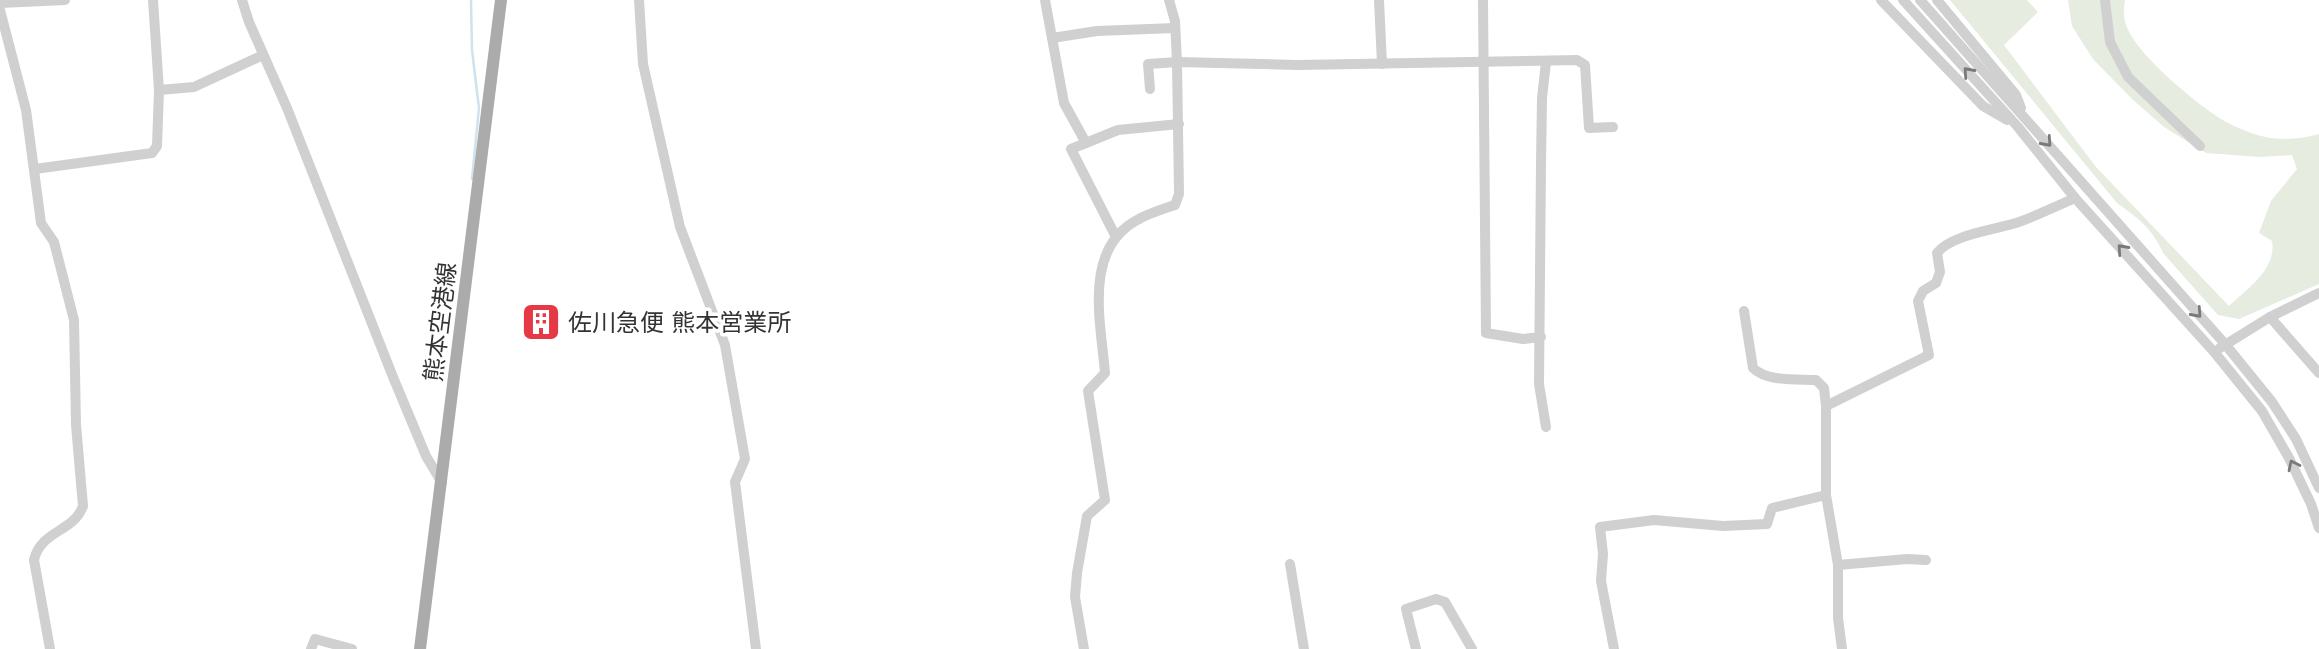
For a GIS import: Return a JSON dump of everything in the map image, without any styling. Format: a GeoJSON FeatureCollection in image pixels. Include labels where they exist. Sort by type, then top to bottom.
{"type":"FeatureCollection","features":[{"type":"Feature","properties":{"kind":"main road","name":"熊本空港線"},"geometry":{"type":"LineString","coordinates":[[420,649],[501,0]]}},
{"type":"Feature","properties":{"kind":"street"},"geometry":{"type":"LineString","coordinates":[[0,3],[65,0]]}},
{"type":"Feature","properties":{"kind":"street"},"geometry":{"type":"LineString","coordinates":[[35,169],[152,153],[158,146],[159,90],[152,0]]}},
{"type":"Feature","properties":{"kind":"street"},"geometry":{"type":"LineString","coordinates":[[242,0],[248,22],[287,108],[398,389],[426,456],[442,483]]}},
{"type":"Feature","properties":{"kind":"street"},"geometry":{"type":"LineString","coordinates":[[639,0],[643,64],[680,227],[725,345],[745,459],[735,482],[756,649]]}},
{"type":"Feature","properties":{"kind":"street"},"geometry":{"type":"LineString","coordinates":[[1045,0],[1064,103],[1086,143]]}},
{"type":"Feature","properties":{"kind":"street"},"geometry":{"type":"LineString","coordinates":[[1084,649],[1075,597],[1077,573],[1087,516],[1105,500],[1088,391],[1105,373],[1098,289],[1101,264],[1116,237],[1138,219],[1175,205],[1179,194],[1177,62],[1175,28],[1169,0]]}},
{"type":"Feature","properties":{"kind":"street"},"geometry":{"type":"LineString","coordinates":[[1379,0],[1382,64]]}},
{"type":"Feature","properties":{"kind":"street"},"geometry":{"type":"LineString","coordinates":[[1483,0],[1486,333],[1523,339],[1541,337]]}},
{"type":"Feature","properties":{"kind":"street"},"geometry":{"type":"LineString","coordinates":[[1881,0],[1983,106],[2022,123]]}},
{"type":"Feature","properties":{"kind":"street"},"geometry":{"type":"LineString","coordinates":[[1903,0],[2022,123],[2225,344],[2272,402],[2290,429],[2319,488]]}},
{"type":"Feature","properties":{"kind":"street"},"geometry":{"type":"LineString","coordinates":[[1920,0],[2022,123],[2076,198],[2215,353],[2262,411],[2312,504],[2319,528]]}},
{"type":"Feature","properties":{"kind":"street"},"geometry":{"type":"LineString","coordinates":[[1937,0],[2015,95],[2022,123]]}},
{"type":"Feature","properties":{"kind":"street"},"geometry":{"type":"LineString","coordinates":[[2105,0],[2110,41],[2128,77],[2200,146]]}},
{"type":"Feature","properties":{"kind":"street"},"geometry":{"type":"LineString","coordinates":[[0,10],[26,110],[41,223],[54,242],[74,320],[76,425],[83,506],[80,515],[48,537],[36,549],[34,560],[50,649]]}},
{"type":"Feature","properties":{"kind":"street"},"geometry":{"type":"LineString","coordinates":[[1052,38],[1097,31],[1175,28]]}},
{"type":"Feature","properties":{"kind":"street"},"geometry":{"type":"LineString","coordinates":[[159,90],[194,87],[263,55]]}},
{"type":"Feature","properties":{"kind":"street"},"geometry":{"type":"LineString","coordinates":[[1150,89],[1149,64],[1177,62],[1298,65],[1577,60],[1585,65],[1588,128],[1613,127]]}},
{"type":"Feature","properties":{"kind":"street"},"geometry":{"type":"LineString","coordinates":[[1546,62],[1542,98],[1539,384],[1546,427]]}},
{"type":"Feature","properties":{"kind":"street"},"geometry":{"type":"LineString","coordinates":[[1116,237],[1071,149],[1118,130],[1179,124]]}},
{"type":"Feature","properties":{"kind":"street"},"geometry":{"type":"LineString","coordinates":[[1826,406],[1929,355],[1918,301],[1923,291],[1936,283],[1940,272],[1937,253],[1942,247],[1959,239],[2019,222],[2076,198]]}},
{"type":"Feature","properties":{"kind":"street"},"geometry":{"type":"LineString","coordinates":[[2215,353],[2270,317],[2319,293]]}},
{"type":"Feature","properties":{"kind":"street"},"geometry":{"type":"LineString","coordinates":[[1744,311],[1753,368],[1757,372],[1776,377],[1816,380],[1824,388],[1826,495],[1838,565],[1838,618],[1842,649]]}},
{"type":"Feature","properties":{"kind":"street"},"geometry":{"type":"LineString","coordinates":[[2270,317],[2319,373]]}},
{"type":"Feature","properties":{"kind":"street"},"geometry":{"type":"LineString","coordinates":[[1614,649],[1601,581],[1603,554],[1600,527],[1654,520],[1723,526],[1767,524],[1772,508],[1826,495]]}},
{"type":"Feature","properties":{"kind":"street"},"geometry":{"type":"LineString","coordinates":[[1838,565],[1926,560]]}},
{"type":"Feature","properties":{"kind":"street"},"geometry":{"type":"LineString","coordinates":[[1290,564],[1304,649]]}},
{"type":"Feature","properties":{"kind":"street"},"geometry":{"type":"LineString","coordinates":[[1416,649],[1406,609],[1436,599],[1445,602],[1472,649]]}},
{"type":"Feature","properties":{"kind":"street"},"geometry":{"type":"LineString","coordinates":[[311,649],[314,639],[352,649]]}},
{"type":"Feature","properties":{"kind":"shaded area"},"geometry":{"type":"Polygon","coordinates":[[[1950,0],[2027,0],[2038,12],[2004,45],[2096,167],[2229,306],[2259,278],[2270,261],[2272,241],[2259,233],[2271,201],[2297,169],[2292,155],[2260,157],[2206,153],[2164,127],[2093,59],[2072,26],[2068,0],[2125,0],[2125,21],[2139,47],[2181,89],[2225,122],[2275,139],[2319,134],[2319,284],[2239,319],[2218,315],[2163,253],[2150,231],[2117,203],[1950,0]]]}},
{"type":"Feature","properties":{"kind":"waterway"},"geometry":{"type":"LineString","coordinates":[[471,0],[472,50],[479,108],[472,179]]}},
{"type":"Feature","properties":{"kind":"place","name":"佐川急便 熊本営業所"},"geometry":{"type":"Point","coordinates":[541,322]}}]}
